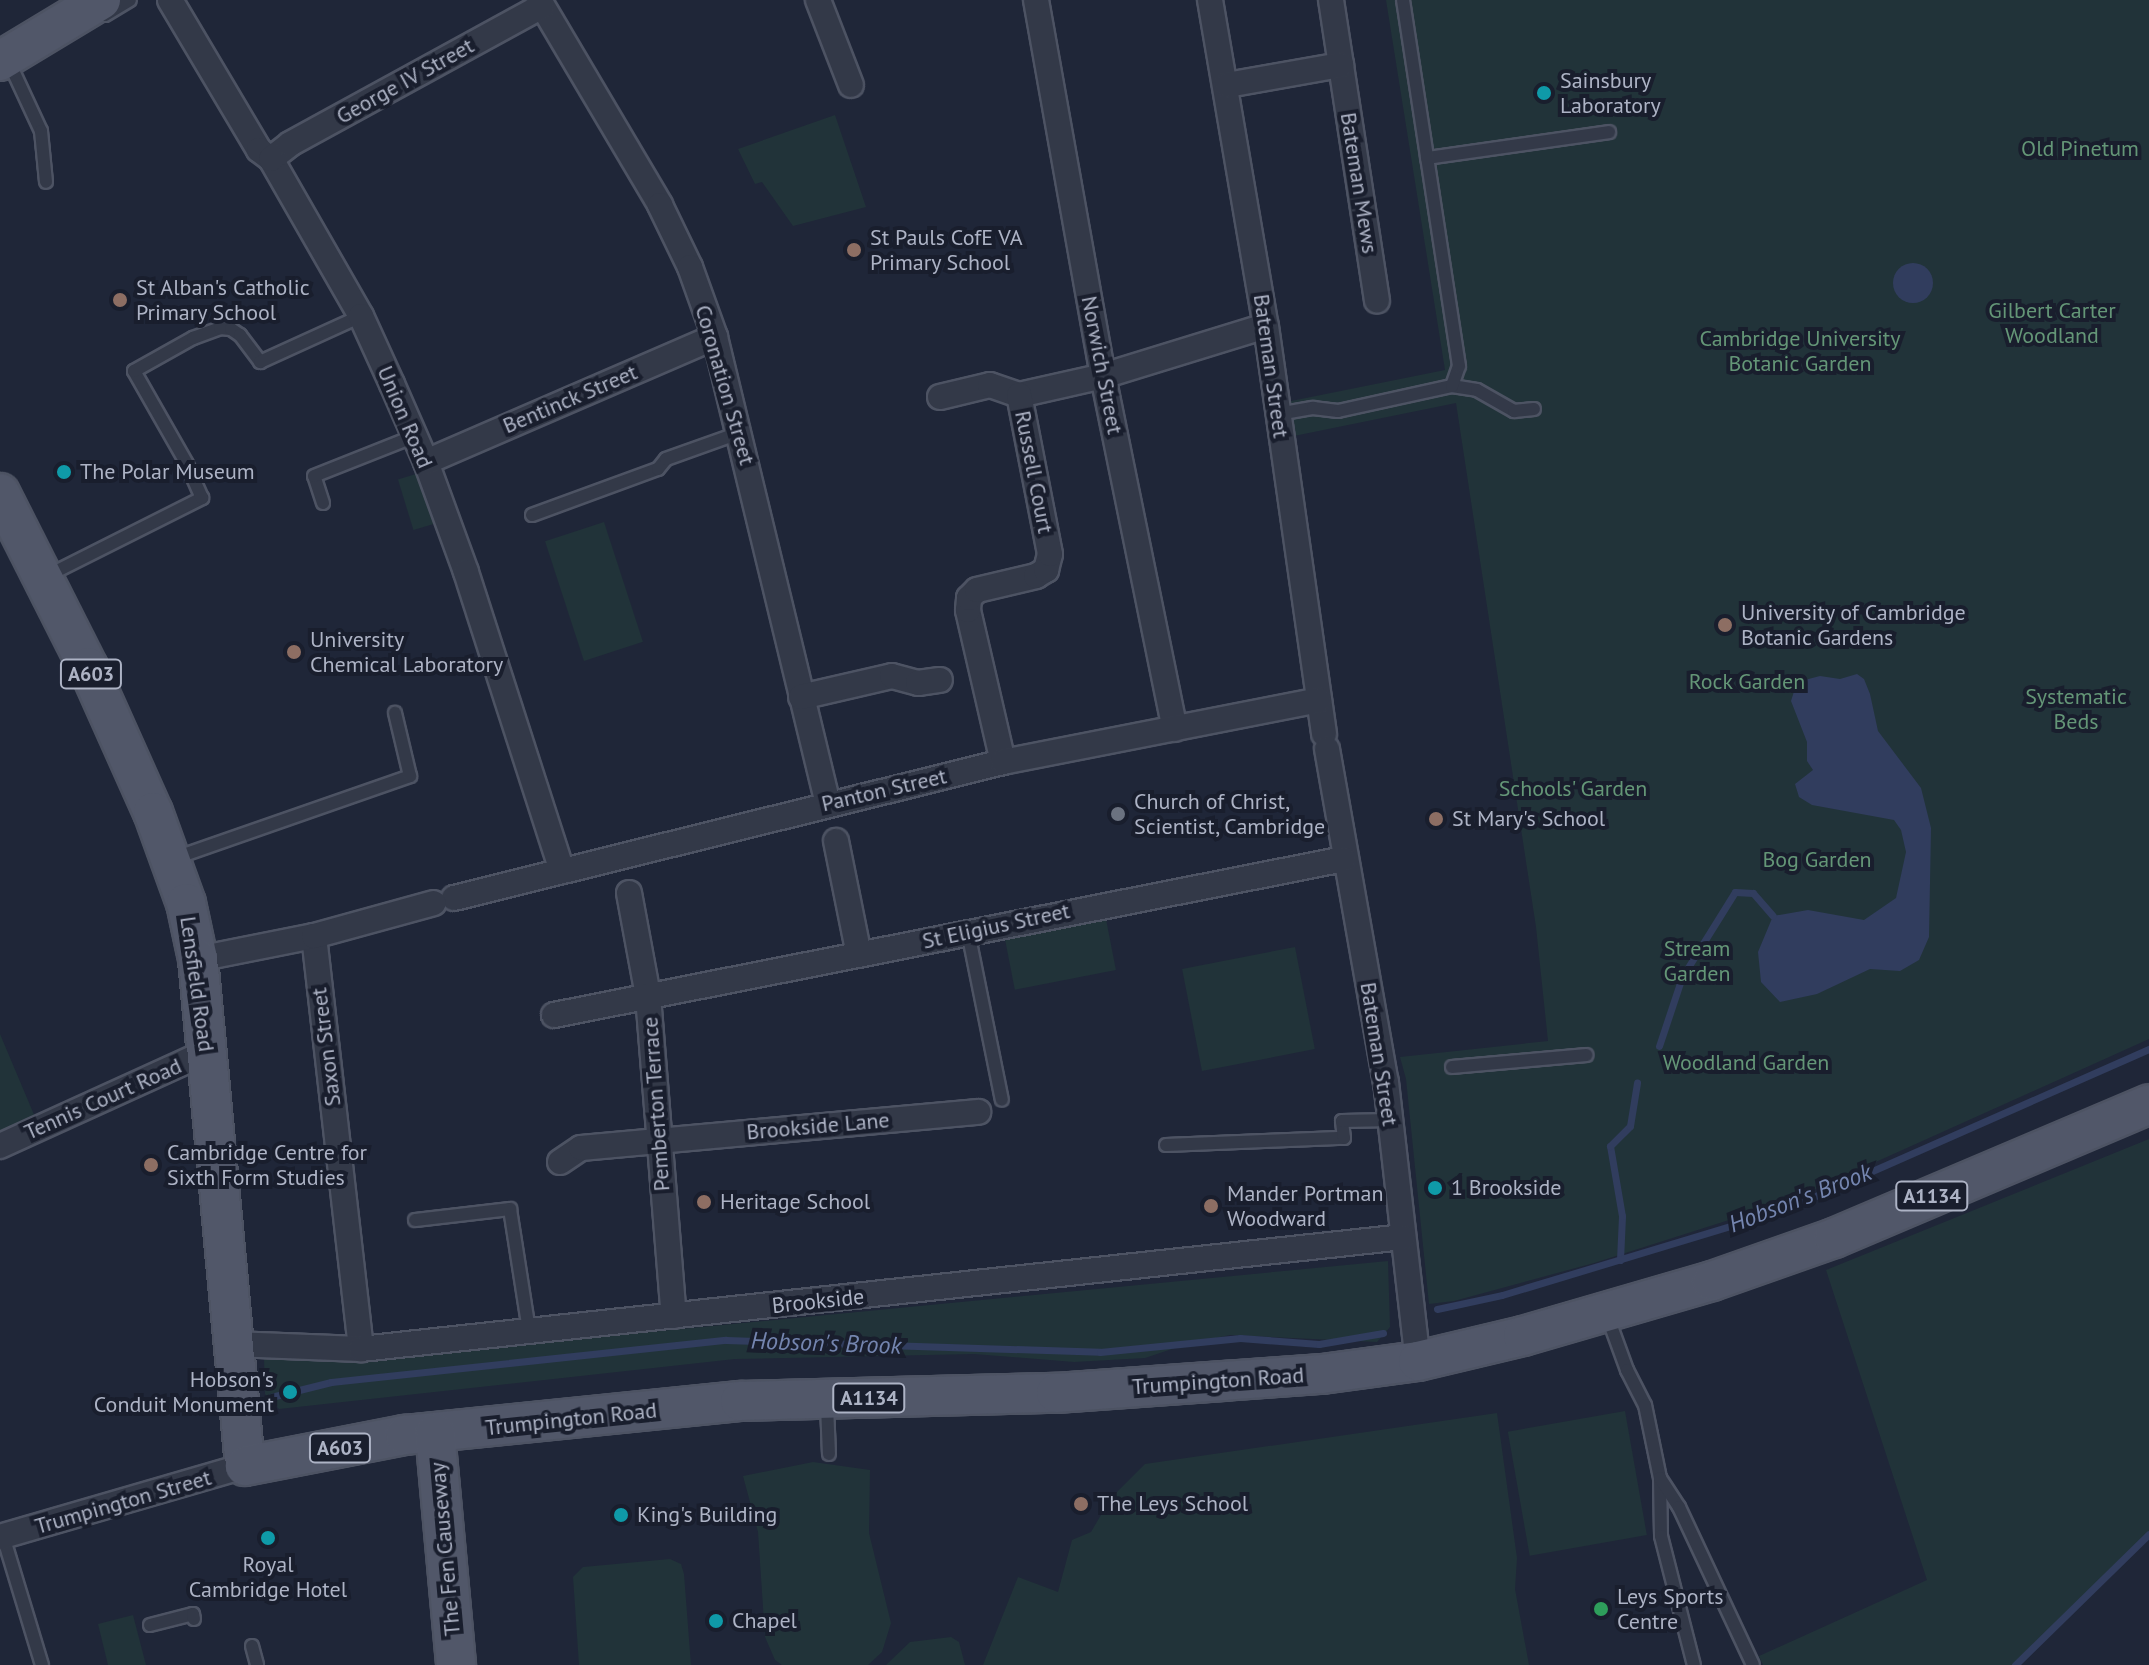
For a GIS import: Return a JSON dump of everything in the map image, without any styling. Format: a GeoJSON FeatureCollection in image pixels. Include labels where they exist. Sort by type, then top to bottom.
{"type":"FeatureCollection","features":[{"type":"Feature","properties":{"kind":"main road"},"geometry":{"type":"LineString","coordinates":[[9,65],[82,10]]}},
{"type":"Feature","properties":{"kind":"main road","name":"Lensfield Road"},"geometry":{"type":"LineString","coordinates":[[0,493],[94,681],[172,859],[198,959],[245,1466]]}},
{"type":"Feature","properties":{"kind":"main road","name":"Trumpington Road"},"geometry":{"type":"LineString","coordinates":[[245,1466],[435,1433],[740,1401],[1072,1392],[1322,1374],[1418,1361],[1523,1336],[1712,1281],[1834,1238],[2149,1104]]}},
{"type":"Feature","properties":{"kind":"main road","name":"The Fen Causeway"},"geometry":{"type":"LineString","coordinates":[[435,1433],[456,1665]]}},
{"type":"Feature","properties":{"kind":"street","name":"Union Road"},"geometry":{"type":"LineString","coordinates":[[170,0],[259,150],[271,159],[361,316],[426,462],[508,698],[562,871]]}},
{"type":"Feature","properties":{"kind":"street"},"geometry":{"type":"LineString","coordinates":[[818,0],[851,85]]}},
{"type":"Feature","properties":{"kind":"street","name":"Norwich Street"},"geometry":{"type":"LineString","coordinates":[[1036,0],[1103,376],[1175,729]]}},
{"type":"Feature","properties":{"kind":"street","name":"Bateman Street"},"geometry":{"type":"LineString","coordinates":[[1210,0],[1266,326],[1344,859],[1391,1081],[1391,1120],[1418,1361]]}},
{"type":"Feature","properties":{"kind":"street","name":"Bateman Mews"},"geometry":{"type":"LineString","coordinates":[[1331,0],[1377,300]]}},
{"type":"Feature","properties":{"kind":"street","name":"George IV Street"},"geometry":{"type":"LineString","coordinates":[[271,159],[290,144],[540,3]]}},
{"type":"Feature","properties":{"kind":"street","name":"Coronation Street"},"geometry":{"type":"LineString","coordinates":[[540,3],[660,205],[690,267],[715,337],[741,432],[828,804]]}},
{"type":"Feature","properties":{"kind":"street"},"geometry":{"type":"LineString","coordinates":[[1227,85],[1341,65]]}},
{"type":"Feature","properties":{"kind":"street"},"geometry":{"type":"LineString","coordinates":[[1019,395],[1103,376],[1266,326]]}},
{"type":"Feature","properties":{"kind":"street","name":"Bentinck Street"},"geometry":{"type":"LineString","coordinates":[[426,462],[715,337]]}},
{"type":"Feature","properties":{"kind":"street","name":"Russell Court"},"geometry":{"type":"LineString","coordinates":[[940,397],[990,385],[1019,395],[1050,554],[1046,570],[1036,576],[977,590],[969,598],[968,610],[1003,762]]}},
{"type":"Feature","properties":{"kind":"street"},"geometry":{"type":"LineString","coordinates":[[801,697],[892,676],[918,683],[940,680]]}},
{"type":"Feature","properties":{"kind":"street","name":"Panton Street"},"geometry":{"type":"LineString","coordinates":[[198,959],[314,936],[444,900],[1003,762],[1319,700]]}},
{"type":"Feature","properties":{"kind":"street"},"geometry":{"type":"LineString","coordinates":[[836,841],[859,955]]}},
{"type":"Feature","properties":{"kind":"street","name":"St Eligius Street"},"geometry":{"type":"LineString","coordinates":[[554,1015],[1344,859]]}},
{"type":"Feature","properties":{"kind":"street","name":"Pemberton Terrace"},"geometry":{"type":"LineString","coordinates":[[629,893],[648,996],[674,1316]]}},
{"type":"Feature","properties":{"kind":"street","name":"Saxon Street"},"geometry":{"type":"LineString","coordinates":[[314,936],[361,1349]]}},
{"type":"Feature","properties":{"kind":"street","name":"Tennis Court Road"},"geometry":{"type":"LineString","coordinates":[[0,1146],[206,1052]]}},
{"type":"Feature","properties":{"kind":"street","name":"Brookside Lane"},"geometry":{"type":"LineString","coordinates":[[560,1162],[581,1148],[978,1112]]}},
{"type":"Feature","properties":{"kind":"street","name":"Brookside"},"geometry":{"type":"LineString","coordinates":[[232,1344],[361,1349],[1403,1237]]}},
{"type":"Feature","properties":{"kind":"street","name":"Trumpington Street"},"geometry":{"type":"LineString","coordinates":[[2,1537],[245,1466]]}},
{"type":"Feature","properties":{"kind":"lane"},"geometry":{"type":"LineString","coordinates":[[82,10],[130,0]]}},
{"type":"Feature","properties":{"kind":"lane"},"geometry":{"type":"LineString","coordinates":[[1403,0],[1459,366],[1452,386]]}},
{"type":"Feature","properties":{"kind":"lane"},"geometry":{"type":"LineString","coordinates":[[9,65],[41,131],[46,182]]}},
{"type":"Feature","properties":{"kind":"lane"},"geometry":{"type":"LineString","coordinates":[[1427,158],[1609,132]]}},
{"type":"Feature","properties":{"kind":"lane"},"geometry":{"type":"LineString","coordinates":[[44,578],[202,498],[187,464],[134,371],[193,338],[220,328],[231,329],[240,335],[260,362],[361,316]]}},
{"type":"Feature","properties":{"kind":"lane"},"geometry":{"type":"LineString","coordinates":[[1278,414],[1313,408],[1338,411],[1452,386],[1477,390],[1514,411],[1534,409]]}},
{"type":"Feature","properties":{"kind":"lane"},"geometry":{"type":"LineString","coordinates":[[532,515],[658,469],[666,459],[741,432]]}},
{"type":"Feature","properties":{"kind":"lane"},"geometry":{"type":"LineString","coordinates":[[323,503],[314,476],[415,436]]}},
{"type":"Feature","properties":{"kind":"lane"},"geometry":{"type":"LineString","coordinates":[[172,859],[410,776],[395,713]]}},
{"type":"Feature","properties":{"kind":"lane"},"geometry":{"type":"LineString","coordinates":[[968,932],[1002,1100]]}},
{"type":"Feature","properties":{"kind":"lane"},"geometry":{"type":"LineString","coordinates":[[1452,1067],[1586,1055]]}},
{"type":"Feature","properties":{"kind":"lane"},"geometry":{"type":"LineString","coordinates":[[1166,1145],[1344,1138],[1342,1121],[1391,1120]]}},
{"type":"Feature","properties":{"kind":"lane"},"geometry":{"type":"LineString","coordinates":[[415,1220],[510,1209],[529,1331]]}},
{"type":"Feature","properties":{"kind":"lane"},"geometry":{"type":"LineString","coordinates":[[1606,1312],[1627,1370],[1645,1405],[1660,1478],[1661,1536],[1694,1665]]}},
{"type":"Feature","properties":{"kind":"lane"},"geometry":{"type":"LineString","coordinates":[[827,1399],[829,1454]]}},
{"type":"Feature","properties":{"kind":"lane"},"geometry":{"type":"LineString","coordinates":[[1660,1478],[1679,1507],[1753,1665]]}},
{"type":"Feature","properties":{"kind":"lane"},"geometry":{"type":"LineString","coordinates":[[2,1537],[42,1665]]}},
{"type":"Feature","properties":{"kind":"lane"},"geometry":{"type":"LineString","coordinates":[[150,1625],[193,1614],[194,1619]]}},
{"type":"Feature","properties":{"kind":"lane"},"geometry":{"type":"LineString","coordinates":[[252,1646],[257,1665]]}},
{"type":"Feature","properties":{"kind":"green space","name":"Cambridge University Botanic Garden"},"geometry":{"type":"Polygon","coordinates":[[[1386,0],[2149,0],[2149,1039],[1789,1201],[1594,1263],[1454,1301],[1429,1304],[1406,1079],[1400,1057],[1548,1041],[1536,927],[1456,403],[1289,437],[1286,402],[1445,370],[1386,0]]]}},
{"type":"Feature","properties":{"kind":"green space"},"geometry":{"type":"Polygon","coordinates":[[[835,115],[866,207],[793,226],[762,182],[755,184],[738,149],[835,115]]]}},
{"type":"Feature","properties":{"kind":"green space"},"geometry":{"type":"Polygon","coordinates":[[[419,473],[434,524],[413,530],[398,479],[419,473]]]}},
{"type":"Feature","properties":{"kind":"green space"},"geometry":{"type":"Polygon","coordinates":[[[604,522],[643,642],[584,661],[545,541],[604,522]]]}},
{"type":"Feature","properties":{"kind":"green space"},"geometry":{"type":"Polygon","coordinates":[[[1106,919],[1116,970],[1015,990],[1005,939],[1106,919]]]}},
{"type":"Feature","properties":{"kind":"green space"},"geometry":{"type":"Polygon","coordinates":[[[1295,947],[1315,1049],[1202,1071],[1182,969],[1295,947]]]}},
{"type":"Feature","properties":{"kind":"green space"},"geometry":{"type":"Polygon","coordinates":[[[0,1034],[35,1117],[0,1134],[0,1034]]]}},
{"type":"Feature","properties":{"kind":"green space"},"geometry":{"type":"Polygon","coordinates":[[[2149,1139],[2149,1531],[2020,1665],[1763,1665],[1759,1656],[1927,1580],[1826,1270],[2149,1139]]]}},
{"type":"Feature","properties":{"kind":"green space"},"geometry":{"type":"Polygon","coordinates":[[[1388,1261],[1390,1327],[1377,1342],[1230,1335],[1187,1344],[1145,1358],[1074,1362],[974,1354],[735,1359],[279,1409],[265,1394],[264,1358],[359,1360],[1388,1261]]]}},
{"type":"Feature","properties":{"kind":"green space"},"geometry":{"type":"Polygon","coordinates":[[[1625,1411],[1647,1535],[1530,1556],[1508,1432],[1625,1411]]]}},
{"type":"Feature","properties":{"kind":"green space"},"geometry":{"type":"Polygon","coordinates":[[[1497,1413],[1517,1558],[1515,1589],[1529,1665],[983,1665],[1018,1577],[1058,1592],[1072,1540],[1091,1532],[1111,1498],[1145,1464],[1497,1413]]]}},
{"type":"Feature","properties":{"kind":"green space"},"geometry":{"type":"Polygon","coordinates":[[[813,1462],[870,1470],[869,1533],[891,1623],[882,1652],[868,1665],[782,1665],[775,1660],[765,1637],[758,1532],[743,1476],[813,1462]]]}},
{"type":"Feature","properties":{"kind":"green space"},"geometry":{"type":"Polygon","coordinates":[[[670,1559],[681,1564],[684,1574],[691,1665],[579,1665],[573,1577],[583,1567],[670,1559]]]}},
{"type":"Feature","properties":{"kind":"green space"},"geometry":{"type":"Polygon","coordinates":[[[133,1615],[146,1665],[108,1665],[98,1624],[133,1615]]]}},
{"type":"Feature","properties":{"kind":"green space"},"geometry":{"type":"Polygon","coordinates":[[[951,1637],[959,1642],[965,1665],[886,1665],[910,1642],[951,1637]]]}},
{"type":"Feature","properties":{"kind":"water"},"geometry":{"type":"Polygon","coordinates":[[[1913,263],[1927,269],[1933,283],[1927,297],[1913,303],[1899,297],[1893,283],[1899,269],[1913,263]]]}},
{"type":"Feature","properties":{"kind":"water"},"geometry":{"type":"Polygon","coordinates":[[[1857,674],[1864,679],[1870,694],[1878,731],[1921,788],[1931,828],[1929,937],[1919,960],[1900,971],[1870,969],[1817,994],[1780,1002],[1761,982],[1758,952],[1773,916],[1808,910],[1864,920],[1896,898],[1906,852],[1901,830],[1894,820],[1812,805],[1799,797],[1795,784],[1813,770],[1807,761],[1807,742],[1791,701],[1797,682],[1820,676],[1840,679],[1857,674]]]}},
{"type":"Feature","properties":{"kind":"waterway"},"geometry":{"type":"LineString","coordinates":[[1659,1046],[1682,977],[1735,892],[1753,893],[1773,916]]}},
{"type":"Feature","properties":{"kind":"waterway","name":"Hobson's Brook"},"geometry":{"type":"LineString","coordinates":[[1437,1309],[1502,1295],[1786,1209],[2149,1049]]}},
{"type":"Feature","properties":{"kind":"waterway"},"geometry":{"type":"LineString","coordinates":[[1620,1260],[1622,1216],[1610,1146],[1630,1126],[1637,1083]]}},
{"type":"Feature","properties":{"kind":"waterway","name":"Hobson's Brook"},"geometry":{"type":"LineString","coordinates":[[271,1397],[331,1382],[726,1340],[1100,1352],[1240,1338],[1319,1344],[1383,1333]]}},
{"type":"Feature","properties":{"kind":"waterway"},"geometry":{"type":"LineString","coordinates":[[2015,1665],[2149,1534]]}},
{"type":"Feature","properties":{"kind":"place","name":"Sainsbury Laboratory"},"geometry":{"type":"Point","coordinates":[1544,93]}},
{"type":"Feature","properties":{"kind":"place","name":"St Pauls CofE VA Primary School"},"geometry":{"type":"Point","coordinates":[854,250]}},
{"type":"Feature","properties":{"kind":"place","name":"St Alban's Catholic Primary School"},"geometry":{"type":"Point","coordinates":[120,300]}},
{"type":"Feature","properties":{"kind":"place","name":"The Polar Museum"},"geometry":{"type":"Point","coordinates":[64,472]}},
{"type":"Feature","properties":{"kind":"place","name":"University of Cambridge Botanic Gardens"},"geometry":{"type":"Point","coordinates":[1725,625]}},
{"type":"Feature","properties":{"kind":"place","name":"University Chemical Laboratory"},"geometry":{"type":"Point","coordinates":[294,652]}},
{"type":"Feature","properties":{"kind":"place","name":"Church of Christ, Scientist, Cambridge"},"geometry":{"type":"Point","coordinates":[1118,814]}},
{"type":"Feature","properties":{"kind":"place","name":"St Mary's School"},"geometry":{"type":"Point","coordinates":[1436,819]}},
{"type":"Feature","properties":{"kind":"place","name":"Cambridge Centre for Sixth Form Studies"},"geometry":{"type":"Point","coordinates":[151,1165]}},
{"type":"Feature","properties":{"kind":"place","name":"1 Brookside"},"geometry":{"type":"Point","coordinates":[1435,1188]}},
{"type":"Feature","properties":{"kind":"place","name":"Heritage School"},"geometry":{"type":"Point","coordinates":[704,1202]}},
{"type":"Feature","properties":{"kind":"place","name":"Mander Portman Woodward"},"geometry":{"type":"Point","coordinates":[1211,1206]}},
{"type":"Feature","properties":{"kind":"place","name":"Hobson's Conduit Monument"},"geometry":{"type":"Point","coordinates":[290,1392]}},
{"type":"Feature","properties":{"kind":"place","name":"The Leys School"},"geometry":{"type":"Point","coordinates":[1081,1504]}},
{"type":"Feature","properties":{"kind":"place","name":"King's Building"},"geometry":{"type":"Point","coordinates":[621,1515]}},
{"type":"Feature","properties":{"kind":"place","name":"Royal Cambridge Hotel"},"geometry":{"type":"Point","coordinates":[268,1538]}},
{"type":"Feature","properties":{"kind":"place","name":"Leys Sports Centre"},"geometry":{"type":"Point","coordinates":[1601,1609]}},
{"type":"Feature","properties":{"kind":"place","name":"Chapel"},"geometry":{"type":"Point","coordinates":[716,1621]}},
{"type":"Feature","properties":{"kind":"park label","name":"Old Pinetum"},"geometry":{"type":"Point","coordinates":[2080,149]}},
{"type":"Feature","properties":{"kind":"park label","name":"Gilbert Carter Woodland"},"geometry":{"type":"Point","coordinates":[2052,322]}},
{"type":"Feature","properties":{"kind":"park label","name":"Rock Garden"},"geometry":{"type":"Point","coordinates":[1747,682]}},
{"type":"Feature","properties":{"kind":"park label","name":"Systematic Beds"},"geometry":{"type":"Point","coordinates":[2076,708]}},
{"type":"Feature","properties":{"kind":"park label","name":"Schools' Garden"},"geometry":{"type":"Point","coordinates":[1573,789]}},
{"type":"Feature","properties":{"kind":"park label","name":"Bog Garden"},"geometry":{"type":"Point","coordinates":[1817,860]}},
{"type":"Feature","properties":{"kind":"park label","name":"Stream Garden"},"geometry":{"type":"Point","coordinates":[1697,960]}},
{"type":"Feature","properties":{"kind":"park label","name":"Woodland Garden"},"geometry":{"type":"Point","coordinates":[1746,1063]}}]}
